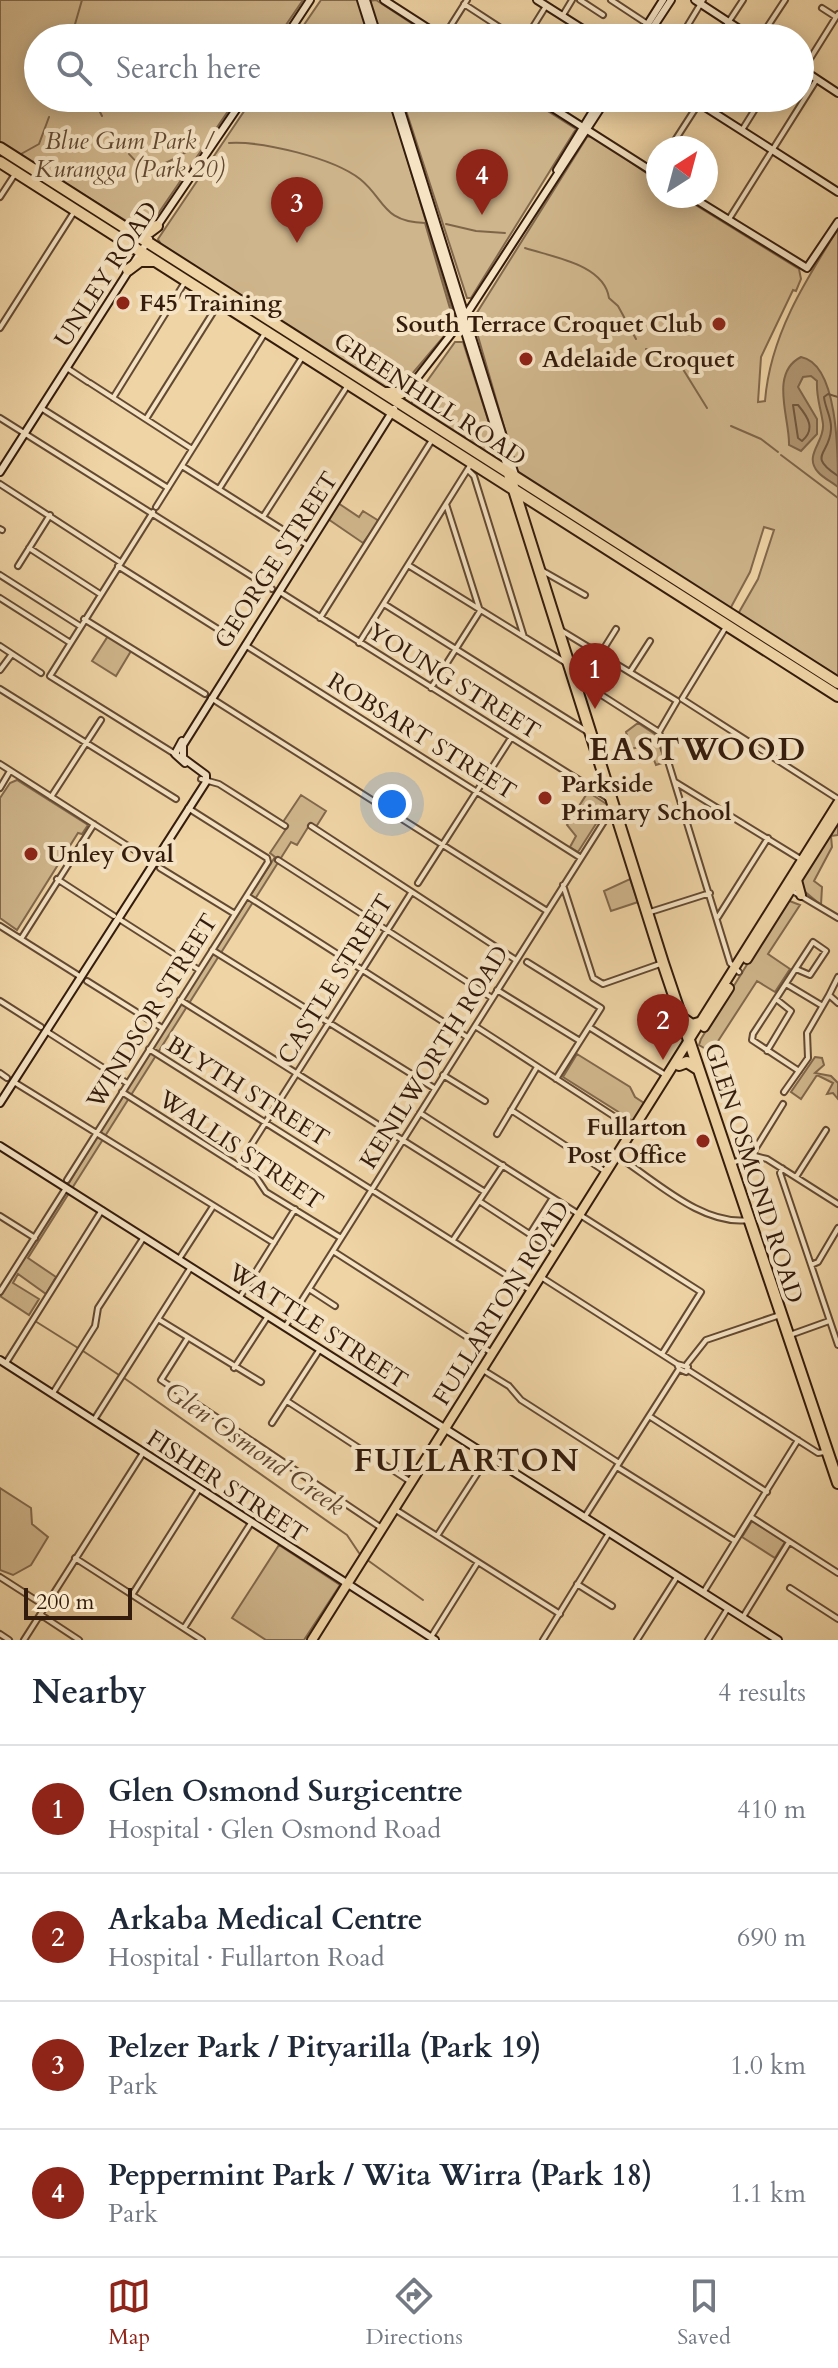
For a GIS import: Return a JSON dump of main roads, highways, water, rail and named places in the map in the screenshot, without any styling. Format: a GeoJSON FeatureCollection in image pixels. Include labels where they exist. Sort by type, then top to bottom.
{"type":"FeatureCollection","features":[{"type":"Feature","properties":{"kind":"highway","name":"GREENHILL ROAD"},"geometry":{"type":"LineString","coordinates":[[0,148],[88,204],[127,236],[299,347],[838,683]]}},
{"type":"Feature","properties":{"kind":"highway","name":"GREENHILL ROAD"},"geometry":{"type":"LineString","coordinates":[[0,162],[105,228],[127,236]]}},
{"type":"Feature","properties":{"kind":"highway"},"geometry":{"type":"LineString","coordinates":[[88,204],[106,222],[105,228]]}},
{"type":"Feature","properties":{"kind":"highway"},"geometry":{"type":"LineString","coordinates":[[127,236],[149,232],[157,226]]}},
{"type":"Feature","properties":{"kind":"highway","name":"GREENHILL ROAD"},"geometry":{"type":"LineString","coordinates":[[144,247],[159,262],[172,265],[186,280],[220,301],[234,304]]}},
{"type":"Feature","properties":{"kind":"highway"},"geometry":{"type":"LineString","coordinates":[[128,270],[145,260],[159,262]]}},
{"type":"Feature","properties":{"kind":"highway","name":"GREENHILL ROAD"},"geometry":{"type":"LineString","coordinates":[[248,313],[267,331],[299,347],[349,384],[382,392],[395,407]]}},
{"type":"Feature","properties":{"kind":"highway"},"geometry":{"type":"LineString","coordinates":[[382,392],[401,393],[410,387]]}},
{"type":"Feature","properties":{"kind":"highway","name":"GREENHILL ROAD"},"geometry":{"type":"LineString","coordinates":[[437,433],[470,466],[515,483],[533,501],[838,696]]}},
{"type":"Feature","properties":{"kind":"highway","name":"GLEN OSMOND ROAD"},"geometry":{"type":"LineString","coordinates":[[515,483],[533,543]]}},
{"type":"Feature","properties":{"kind":"highway","name":"GLEN OSMOND ROAD"},"geometry":{"type":"LineString","coordinates":[[515,483],[663,963],[838,1483]]}},
{"type":"Feature","properties":{"kind":"highway"},"geometry":{"type":"LineString","coordinates":[[526,512],[527,505],[533,501]]}},
{"type":"Feature","properties":{"kind":"highway"},"geometry":{"type":"LineString","coordinates":[[681,1017],[692,1025],[699,1023]]}},
{"type":"Feature","properties":{"kind":"highway"},"geometry":{"type":"LineString","coordinates":[[679,1065],[687,1062],[699,1070]]}},
{"type":"Feature","properties":{"kind":"main road","name":"FULLARTON ROAD"},"geometry":{"type":"LineString","coordinates":[[316,1639],[482,1369],[737,970],[838,801]]}},
{"type":"Feature","properties":{"kind":"main road","name":"FULLARTON ROAD"},"geometry":{"type":"LineString","coordinates":[[646,1110],[679,1065],[699,1023],[838,815]]}},
{"type":"Feature","properties":{"kind":"main road"},"geometry":{"type":"LineString","coordinates":[[797,879],[803,897]]}},
{"type":"Feature","properties":{"kind":"water"},"geometry":{"type":"Polygon","coordinates":[[[801,357],[813,363],[829,392],[836,432],[838,487],[814,466],[814,454],[823,424],[817,381],[811,376],[803,377],[798,387],[817,419],[817,434],[801,451],[789,445],[783,385],[791,364],[801,357]]]}},
{"type":"Feature","properties":{"kind":"waterway"},"geometry":{"type":"LineString","coordinates":[[75,24],[82,0]]}},
{"type":"Feature","properties":{"kind":"waterway"},"geometry":{"type":"LineString","coordinates":[[100,112],[102,116]]}},
{"type":"Feature","properties":{"kind":"waterway"},"geometry":{"type":"LineString","coordinates":[[21,154],[39,144],[49,117]]}},
{"type":"Feature","properties":{"kind":"waterway"},"geometry":{"type":"LineString","coordinates":[[229,143],[278,148],[333,164],[360,179],[392,214],[400,219],[425,223],[454,322]]}},
{"type":"Feature","properties":{"kind":"waterway"},"geometry":{"type":"LineString","coordinates":[[129,154],[146,166],[155,166],[199,146]]}},
{"type":"Feature","properties":{"kind":"waterway"},"geometry":{"type":"LineString","coordinates":[[446,224],[505,233]]}},
{"type":"Feature","properties":{"kind":"waterway"},"geometry":{"type":"LineString","coordinates":[[525,248],[575,264],[598,277],[636,339]]}},
{"type":"Feature","properties":{"kind":"waterway"},"geometry":{"type":"LineString","coordinates":[[646,349],[681,366],[707,408]]}},
{"type":"Feature","properties":{"kind":"waterway"},"geometry":{"type":"LineString","coordinates":[[731,426],[761,439],[778,452]]}},
{"type":"Feature","properties":{"kind":"waterway"},"geometry":{"type":"LineString","coordinates":[[781,455],[838,498]]}},
{"type":"Feature","properties":{"kind":"waterway","name":"Glen Osmond Creek"},"geometry":{"type":"LineString","coordinates":[[12,608],[21,614]]}},
{"type":"Feature","properties":{"kind":"waterway","name":"Glen Osmond Creek"},"geometry":{"type":"LineString","coordinates":[[26,617],[63,641]]}},
{"type":"Feature","properties":{"kind":"waterway","name":"Glen Osmond Creek"},"geometry":{"type":"LineString","coordinates":[[35,1321],[78,1348]]}},
{"type":"Feature","properties":{"kind":"waterway","name":"Glen Osmond Creek"},"geometry":{"type":"LineString","coordinates":[[83,1351],[119,1375]]}},
{"type":"Feature","properties":{"kind":"waterway","name":"Glen Osmond Creek"},"geometry":{"type":"LineString","coordinates":[[124,1378],[347,1535],[359,1553]]}},
{"type":"Feature","properties":{"kind":"waterway","name":"Glen Osmond Creek"},"geometry":{"type":"LineString","coordinates":[[366,1559],[423,1600]]}},
{"type":"Feature","properties":{"kind":"place","name":"Peppermint Park / Wita Wirra (Park 18)"},"geometry":{"type":"Point","coordinates":[482,215]}},
{"type":"Feature","properties":{"kind":"place","name":"Pelzer Park / Pityarilla (Park 19)"},"geometry":{"type":"Point","coordinates":[297,243]}},
{"type":"Feature","properties":{"kind":"place","name":"F45 Training"},"geometry":{"type":"Point","coordinates":[123,303]}},
{"type":"Feature","properties":{"kind":"place","name":"South Terrace Croquet Club"},"geometry":{"type":"Point","coordinates":[719,324]}},
{"type":"Feature","properties":{"kind":"place","name":"Adelaide Croquet"},"geometry":{"type":"Point","coordinates":[526,359]}},
{"type":"Feature","properties":{"kind":"place","name":"Glen Osmond Surgicentre"},"geometry":{"type":"Point","coordinates":[595,709]}},
{"type":"Feature","properties":{"kind":"place","name":"Parkside Primary School"},"geometry":{"type":"Point","coordinates":[545,798]}},
{"type":"Feature","properties":{"kind":"place","name":"Unley Oval"},"geometry":{"type":"Point","coordinates":[31,854]}},
{"type":"Feature","properties":{"kind":"place","name":"Arkaba Medical Centre"},"geometry":{"type":"Point","coordinates":[663,1060]}},
{"type":"Feature","properties":{"kind":"place","name":"Fullarton Post Office"},"geometry":{"type":"Point","coordinates":[703,1141]}},
{"type":"Feature","properties":{"kind":"district","name":"EASTWOOD"},"geometry":{"type":"Point","coordinates":[698,749]}},
{"type":"Feature","properties":{"kind":"district","name":"FULLARTON"},"geometry":{"type":"Point","coordinates":[467,1460]}},
{"type":"Feature","properties":{"kind":"park label","name":"Blue Gum Park / Kurangga (Park 20)"},"geometry":{"type":"Point","coordinates":[130,155]}}]}
